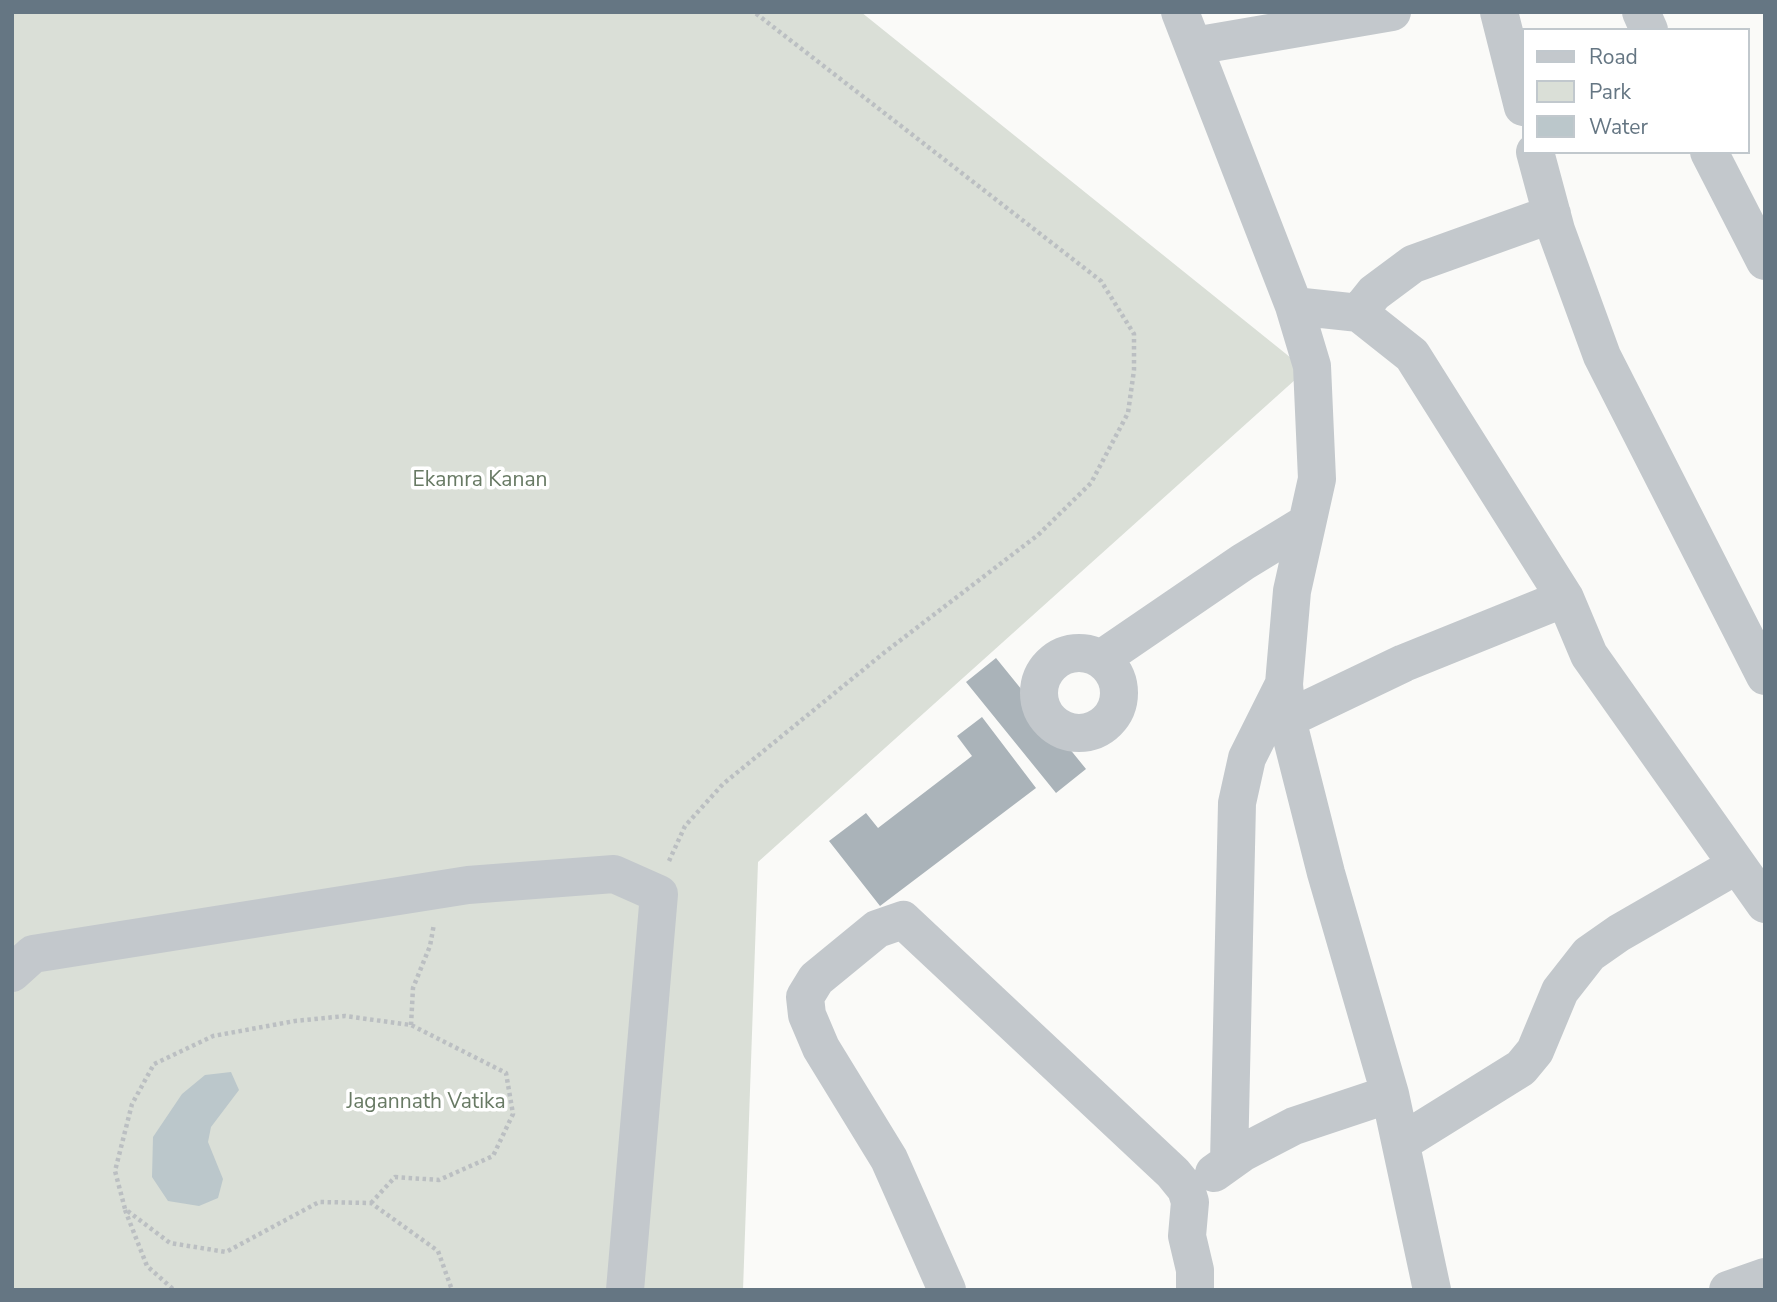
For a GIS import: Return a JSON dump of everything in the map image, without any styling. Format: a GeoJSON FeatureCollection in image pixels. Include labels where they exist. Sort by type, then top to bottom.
{"type":"FeatureCollection","features":[{"type":"Feature","properties":{"kind":"street"},"geometry":{"type":"LineString","coordinates":[[1392,12],[1187,29],[1294,306],[1312,366],[1317,479],[1292,591],[1286,701],[1326,873],[1402,1142],[1432,1290]]}},
{"type":"Feature","properties":{"kind":"street"},"geometry":{"type":"LineString","coordinates":[[1499,12],[1522,103]]}},
{"type":"Feature","properties":{"kind":"street"},"geometry":{"type":"LineString","coordinates":[[1641,12],[1648,28]]}},
{"type":"Feature","properties":{"kind":"street"},"geometry":{"type":"LineString","coordinates":[[1536,154],[1552,214],[1602,356],[1765,676]]}},
{"type":"Feature","properties":{"kind":"street"},"geometry":{"type":"LineString","coordinates":[[1710,154],[1760,238]]}},
{"type":"Feature","properties":{"kind":"street"},"geometry":{"type":"LineString","coordinates":[[1358,313],[1374,293],[1413,264],[1552,214]]}},
{"type":"Feature","properties":{"kind":"street"},"geometry":{"type":"LineString","coordinates":[[1294,306],[1358,313],[1412,355],[1565,598],[1589,655],[1754,882],[1619,933],[1588,954],[1560,991],[1535,1051],[1521,1068],[1402,1142]]}},
{"type":"Feature","properties":{"kind":"street"},"geometry":{"type":"LineString","coordinates":[[1101,659],[1243,562],[1307,523]]}},
{"type":"Feature","properties":{"kind":"street"},"geometry":{"type":"LineString","coordinates":[[1229,1162],[1237,803],[1247,758],[1286,701],[1404,663],[1565,598]]}},
{"type":"Feature","properties":{"kind":"street"},"geometry":{"type":"LineString","coordinates":[[12,972],[33,954],[430,891],[614,874],[659,894],[625,1290]]}},
{"type":"Feature","properties":{"kind":"street"},"geometry":{"type":"LineString","coordinates":[[947,1290],[889,1159],[821,1048],[807,1015],[805,997],[816,979],[877,929],[903,920],[1173,1173],[1186,1189],[1190,1202],[1187,1236],[1197,1288]]}},
{"type":"Feature","properties":{"kind":"street"},"geometry":{"type":"LineString","coordinates":[[1190,1202],[1217,1170],[1294,1126],[1390,1094]]}},
{"type":"Feature","properties":{"kind":"street"},"geometry":{"type":"LineString","coordinates":[[1728,1290],[1765,1277]]}},
{"type":"Feature","properties":{"kind":"path"},"geometry":{"type":"LineString","coordinates":[[659,894],[672,849],[685,826],[723,784],[885,652],[1038,535],[1091,483],[1128,413],[1134,370],[1134,334],[1101,281],[754,12]]}},
{"type":"Feature","properties":{"kind":"path"},"geometry":{"type":"LineString","coordinates":[[411,1025],[413,988],[430,946],[437,912],[430,891]]}},
{"type":"Feature","properties":{"kind":"path"},"geometry":{"type":"LineString","coordinates":[[174,1290],[147,1266],[125,1209],[115,1171],[132,1104],[155,1064],[213,1036],[295,1021],[345,1016],[411,1025],[506,1073],[513,1114],[494,1156],[439,1180],[395,1177],[371,1203]]}},
{"type":"Feature","properties":{"kind":"path"},"geometry":{"type":"LineString","coordinates":[[125,1209],[170,1243],[226,1252],[319,1202],[371,1203],[438,1251],[452,1290]]}},
{"type":"Feature","properties":{"kind":"green space","name":"Ekamra Kanan"},"geometry":{"type":"Polygon","coordinates":[[[12,12],[861,12],[1306,370],[758,862],[743,1290],[12,1290],[12,12]]]}},
{"type":"Feature","properties":{"kind":"water"},"geometry":{"type":"Polygon","coordinates":[[[231,1072],[239,1090],[211,1127],[208,1142],[223,1179],[218,1198],[199,1206],[168,1201],[152,1177],[153,1137],[182,1094],[205,1075],[231,1072]]]}},
{"type":"Feature","properties":{"kind":"building"},"geometry":{"type":"Polygon","coordinates":[[[996,658],[1086,769],[1056,793],[966,682],[996,658]]]}},
{"type":"Feature","properties":{"kind":"building"},"geometry":{"type":"Polygon","coordinates":[[[982,717],[1036,788],[880,906],[829,841],[866,813],[878,828],[972,756],[957,736],[982,717]]]}},
{"type":"Feature","properties":{"kind":"park label","name":"Jagannath Vatika"},"geometry":{"type":"Point","coordinates":[426,1103]}}]}
